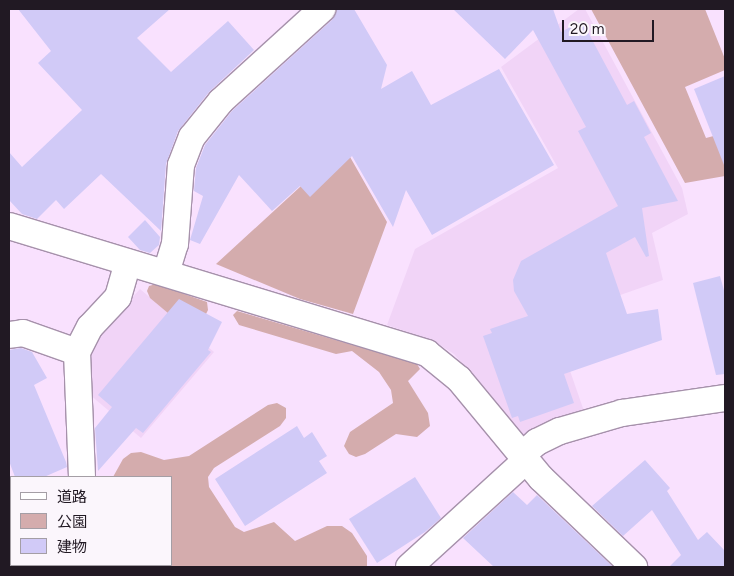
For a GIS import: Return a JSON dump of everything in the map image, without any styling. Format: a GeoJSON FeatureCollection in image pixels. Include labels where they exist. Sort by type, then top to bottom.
{"type":"FeatureCollection","features":[{"type":"Feature","properties":{"kind":"street"},"geometry":{"type":"LineString","coordinates":[[166,273],[175,244],[181,165],[192,137],[221,101],[322,9]]}},
{"type":"Feature","properties":{"kind":"street"},"geometry":{"type":"LineString","coordinates":[[9,226],[428,353],[458,379],[524,458],[634,567]]}},
{"type":"Feature","properties":{"kind":"street"},"geometry":{"type":"LineString","coordinates":[[82,476],[77,352],[90,327],[118,297],[128,262]]}},
{"type":"Feature","properties":{"kind":"street"},"geometry":{"type":"LineString","coordinates":[[9,335],[23,333],[77,352]]}},
{"type":"Feature","properties":{"kind":"street"},"geometry":{"type":"LineString","coordinates":[[408,567],[524,458],[537,442],[560,431],[622,413],[725,398]]}},
{"type":"Feature","properties":{"kind":"shaded area"},"geometry":{"type":"Polygon","coordinates":[[[579,9],[585,9],[682,188],[688,214],[652,233],[663,280],[552,319],[585,414],[526,438],[454,354],[434,341],[387,325],[415,249],[558,168],[501,67],[579,9]]]}},
{"type":"Feature","properties":{"kind":"shaded area"},"geometry":{"type":"Polygon","coordinates":[[[140,289],[214,352],[141,438],[89,394],[88,355],[99,335],[140,289]]]}},
{"type":"Feature","properties":{"kind":"green space"},"geometry":{"type":"Polygon","coordinates":[[[591,9],[705,9],[725,59],[725,70],[685,87],[706,138],[725,133],[725,176],[685,183],[591,9]]]}},
{"type":"Feature","properties":{"kind":"green space"},"geometry":{"type":"Polygon","coordinates":[[[337,134],[387,222],[353,314],[300,299],[216,264],[313,175],[337,134]]]}},
{"type":"Feature","properties":{"kind":"green space"},"geometry":{"type":"Polygon","coordinates":[[[156,284],[207,302],[208,310],[200,326],[187,329],[150,298],[147,291],[149,286],[156,284]]]}},
{"type":"Feature","properties":{"kind":"green space"},"geometry":{"type":"Polygon","coordinates":[[[237,311],[417,364],[420,369],[408,381],[428,413],[430,426],[417,437],[396,434],[365,454],[356,457],[349,454],[344,446],[350,432],[393,403],[391,390],[379,372],[352,351],[336,354],[239,325],[233,315],[237,311]]]}},
{"type":"Feature","properties":{"kind":"green space"},"geometry":{"type":"Polygon","coordinates":[[[277,403],[286,408],[286,418],[280,426],[214,468],[208,477],[209,487],[235,527],[244,532],[274,522],[295,541],[327,526],[342,526],[352,533],[367,556],[367,567],[114,567],[172,566],[172,476],[114,476],[123,459],[131,453],[141,452],[164,460],[189,456],[268,405],[277,403]]]}},
{"type":"Feature","properties":{"kind":"building"},"geometry":{"type":"Polygon","coordinates":[[[18,9],[170,9],[137,38],[171,72],[228,21],[254,50],[209,92],[178,131],[166,164],[161,231],[101,174],[64,209],[56,200],[37,219],[22,214],[9,200],[9,152],[22,167],[82,110],[38,63],[51,51],[18,9]]]}},
{"type":"Feature","properties":{"kind":"building"},"geometry":{"type":"Polygon","coordinates":[[[337,9],[354,9],[387,65],[381,89],[412,71],[431,105],[499,69],[554,165],[432,235],[406,190],[393,227],[352,156],[310,197],[300,186],[272,211],[239,175],[200,244],[190,240],[203,196],[194,191],[196,168],[205,145],[232,111],[332,20],[337,9]]]}},
{"type":"Feature","properties":{"kind":"building"},"geometry":{"type":"Polygon","coordinates":[[[453,9],[553,9],[561,32],[582,21],[627,105],[634,101],[651,133],[644,137],[678,201],[642,208],[649,256],[646,257],[635,237],[606,253],[627,314],[658,309],[662,340],[564,374],[574,403],[520,422],[518,416],[512,418],[483,336],[492,333],[490,329],[528,316],[514,291],[513,280],[521,261],[618,206],[578,131],[586,127],[533,30],[505,59],[453,9]]]}},
{"type":"Feature","properties":{"kind":"building"},"geometry":{"type":"Polygon","coordinates":[[[725,76],[725,165],[724,165],[694,89],[725,76]]]}},
{"type":"Feature","properties":{"kind":"building"},"geometry":{"type":"Polygon","coordinates":[[[145,220],[160,237],[159,245],[150,253],[140,250],[128,237],[145,220]]]}},
{"type":"Feature","properties":{"kind":"building"},"geometry":{"type":"Polygon","coordinates":[[[720,276],[725,294],[725,374],[716,375],[693,283],[720,276]]]}},
{"type":"Feature","properties":{"kind":"building"},"geometry":{"type":"Polygon","coordinates":[[[179,299],[222,322],[208,350],[211,352],[143,433],[136,428],[98,471],[95,428],[112,407],[98,395],[179,299]]]}},
{"type":"Feature","properties":{"kind":"building"},"geometry":{"type":"Polygon","coordinates":[[[21,348],[32,352],[47,378],[34,385],[67,467],[46,476],[15,476],[9,461],[9,350],[21,348]]]}},
{"type":"Feature","properties":{"kind":"building"},"geometry":{"type":"Polygon","coordinates":[[[297,426],[304,438],[312,432],[327,456],[319,461],[327,473],[245,526],[215,479],[297,426]]]}},
{"type":"Feature","properties":{"kind":"building"},"geometry":{"type":"Polygon","coordinates":[[[645,460],[670,488],[667,491],[698,540],[707,532],[725,551],[725,567],[669,567],[681,555],[652,510],[623,536],[592,506],[645,460]]]}},
{"type":"Feature","properties":{"kind":"building"},"geometry":{"type":"Polygon","coordinates":[[[415,477],[441,518],[425,532],[377,563],[349,519],[415,477]]]}},
{"type":"Feature","properties":{"kind":"building"},"geometry":{"type":"Polygon","coordinates":[[[513,492],[527,505],[537,495],[613,567],[494,567],[463,538],[513,492]]]}}]}
